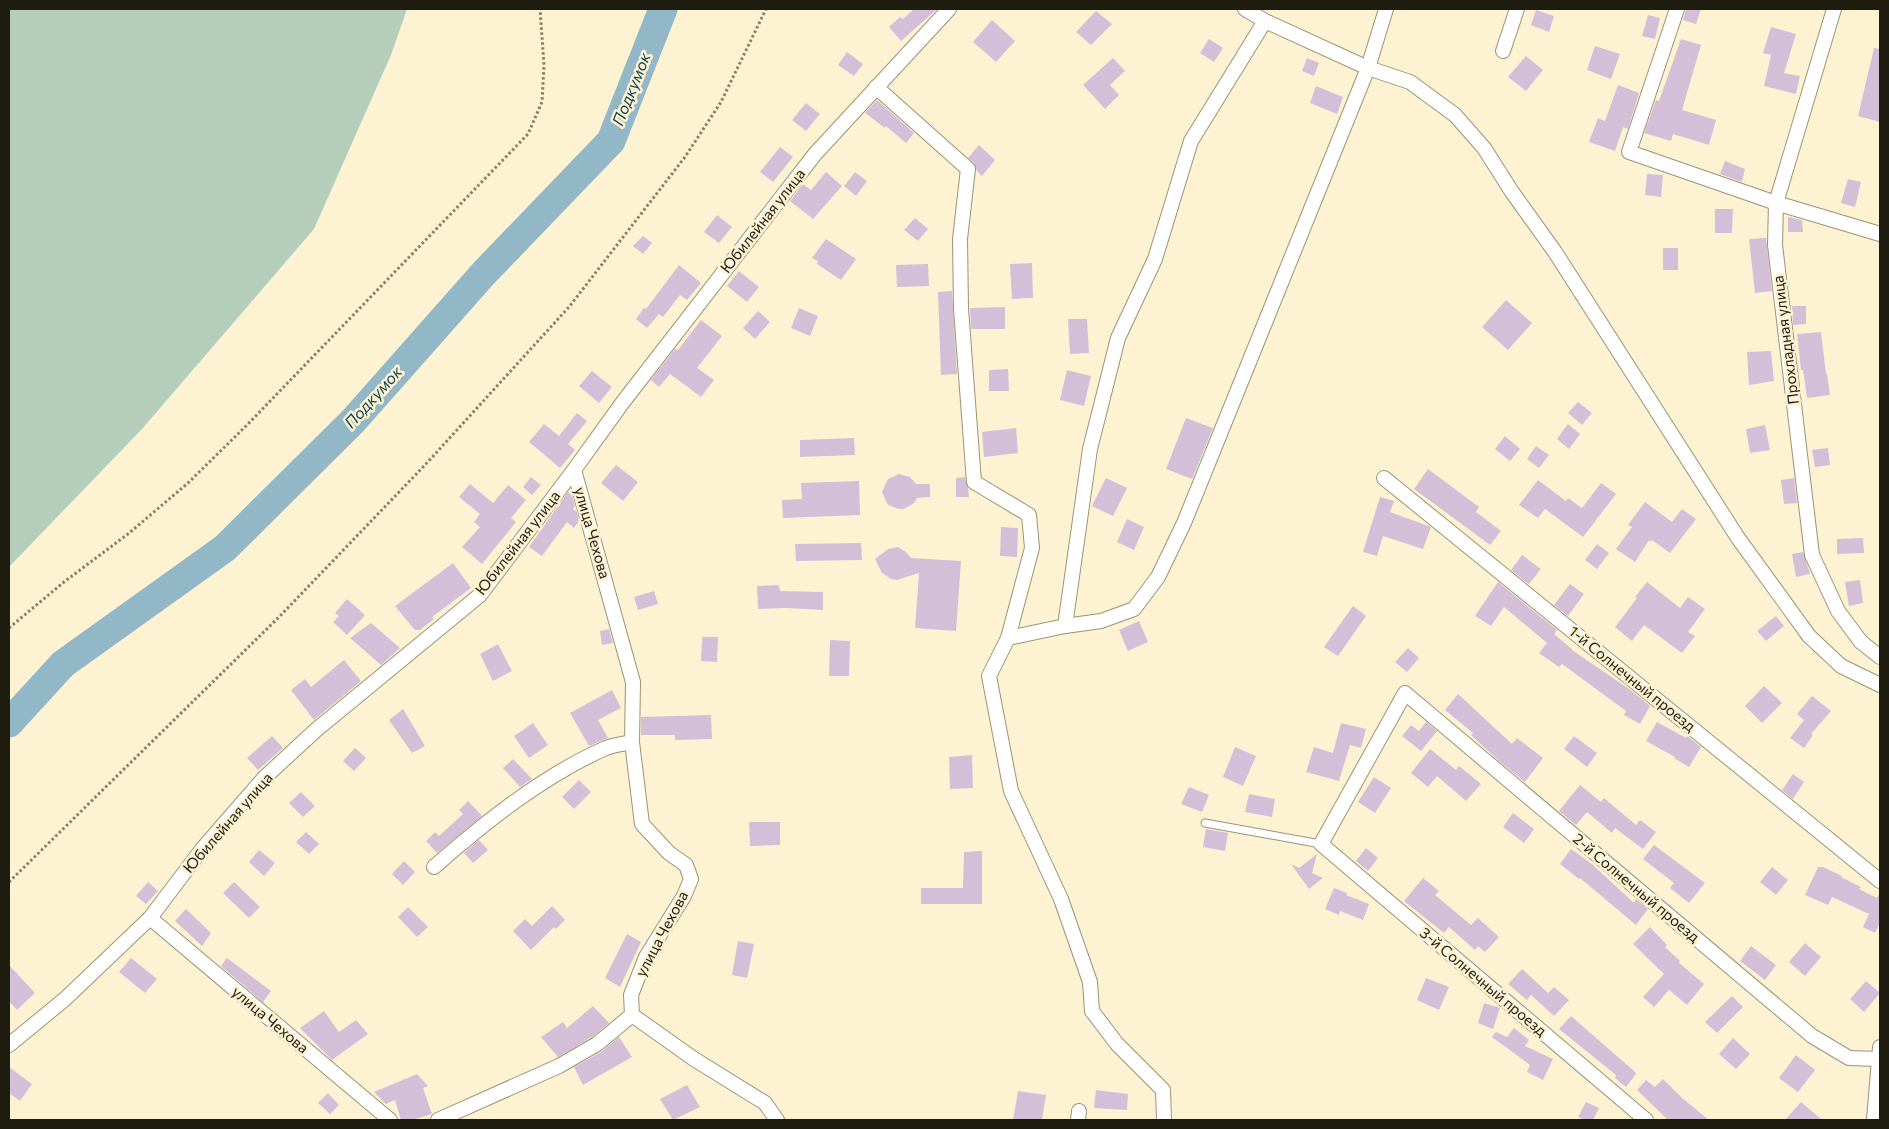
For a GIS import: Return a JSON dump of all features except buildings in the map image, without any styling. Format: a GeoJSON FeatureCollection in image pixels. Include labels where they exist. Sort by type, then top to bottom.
{"type":"FeatureCollection","features":[{"type":"Feature","properties":{"kind":"street","name":"Юбилейная улица"},"geometry":{"type":"LineString","coordinates":[[9,1045],[65,999],[150,918],[203,848],[264,778],[316,730],[480,594],[623,402],[815,154],[949,9]]}},
{"type":"Feature","properties":{"kind":"street"},"geometry":{"type":"LineString","coordinates":[[1245,9],[1266,21],[1368,68],[1410,82],[1455,115],[1484,148],[1512,192],[1555,252],[1738,538],[1809,636],[1841,666],[1880,685]]}},
{"type":"Feature","properties":{"kind":"street"},"geometry":{"type":"LineString","coordinates":[[1008,638],[1065,626],[1101,622],[1134,608],[1158,578],[1188,514],[1368,68],[1386,9]]}},
{"type":"Feature","properties":{"kind":"street"},"geometry":{"type":"LineString","coordinates":[[1503,51],[1517,9]]}},
{"type":"Feature","properties":{"kind":"street"},"geometry":{"type":"LineString","coordinates":[[1677,9],[1629,152],[1776,204],[1880,234]]}},
{"type":"Feature","properties":{"kind":"street","name":"Прохладная улица"},"geometry":{"type":"LineString","coordinates":[[1834,9],[1776,204],[1775,245],[1812,555],[1838,611],[1862,642],[1880,657]]}},
{"type":"Feature","properties":{"kind":"street"},"geometry":{"type":"LineString","coordinates":[[1065,626],[1090,448],[1118,338],[1155,259],[1191,141],[1266,21]]}},
{"type":"Feature","properties":{"kind":"street"},"geometry":{"type":"LineString","coordinates":[[876,87],[968,169],[960,239],[961,309],[974,482],[1029,515],[1032,548],[1008,638],[989,676],[1011,791],[1061,899],[1090,982],[1092,1010],[1117,1044],[1163,1090],[1164,1120]]}},
{"type":"Feature","properties":{"kind":"street","name":"улица Чехова"},"geometry":{"type":"LineString","coordinates":[[574,470],[633,682],[632,742],[642,824],[669,853],[686,866],[691,879],[684,896],[646,957],[631,995],[632,1015]]}},
{"type":"Feature","properties":{"kind":"street","name":"1-й Солнечный проезд"},"geometry":{"type":"LineString","coordinates":[[1384,478],[1880,881]]}},
{"type":"Feature","properties":{"kind":"street","name":"2-й Солнечный проезд"},"geometry":{"type":"LineString","coordinates":[[1321,844],[1405,693],[1812,1036],[1849,1058],[1879,1053]]}},
{"type":"Feature","properties":{"kind":"street"},"geometry":{"type":"LineString","coordinates":[[434,867],[480,827],[559,773],[607,748],[632,742]]}},
{"type":"Feature","properties":{"kind":"street","name":"3-й Солнечный проезд"},"geometry":{"type":"LineString","coordinates":[[1321,844],[1646,1120]]}},
{"type":"Feature","properties":{"kind":"street","name":"улица Чехова"},"geometry":{"type":"LineString","coordinates":[[150,918],[390,1120]]}},
{"type":"Feature","properties":{"kind":"street"},"geometry":{"type":"LineString","coordinates":[[438,1120],[559,1066],[597,1044],[632,1015],[694,1059],[765,1103],[777,1120]]}},
{"type":"Feature","properties":{"kind":"street"},"geometry":{"type":"LineString","coordinates":[[1874,1120],[1879,1053]]}},
{"type":"Feature","properties":{"kind":"lane"},"geometry":{"type":"LineString","coordinates":[[1205,823],[1321,844]]}},
{"type":"Feature","properties":{"kind":"path"},"geometry":{"type":"LineString","coordinates":[[9,628],[64,582],[128,534],[188,483],[247,425],[528,134],[542,102],[544,65],[540,9]]}},
{"type":"Feature","properties":{"kind":"path"},"geometry":{"type":"LineString","coordinates":[[9,882],[286,608],[425,465],[569,307],[685,158],[721,102],[766,9]]}},
{"type":"Feature","properties":{"kind":"green space"},"geometry":{"type":"Polygon","coordinates":[[[9,9],[407,9],[391,55],[314,229],[142,429],[9,567],[9,9]]]}},
{"type":"Feature","properties":{"kind":"waterway","name":"Подкумок"},"geometry":{"type":"LineString","coordinates":[[9,723],[63,664],[225,548],[353,421],[484,273],[611,141],[663,9]]}}]}
